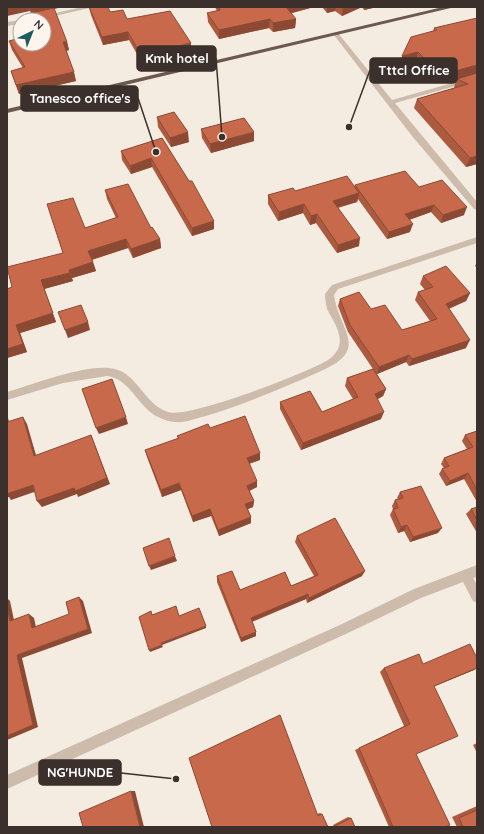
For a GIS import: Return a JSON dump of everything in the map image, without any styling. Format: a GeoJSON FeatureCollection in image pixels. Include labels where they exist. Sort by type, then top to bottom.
{"type":"FeatureCollection","features":[{"type":"Feature","properties":{"kind":"highway"},"geometry":{"type":"LineString","coordinates":[[7,111],[452,7]]}},
{"type":"Feature","properties":{"kind":"street"},"geometry":{"type":"LineString","coordinates":[[52,15],[91,7]]}},
{"type":"Feature","properties":{"kind":"street"},"geometry":{"type":"LineString","coordinates":[[336,34],[419,139],[477,207]]}},
{"type":"Feature","properties":{"kind":"street"},"geometry":{"type":"LineString","coordinates":[[391,102],[477,78]]}},
{"type":"Feature","properties":{"kind":"street"},"geometry":{"type":"LineString","coordinates":[[7,396],[96,372],[116,373],[128,381],[138,394],[160,414],[174,418],[189,416],[223,406],[332,362],[343,352],[345,340],[342,328],[332,309],[328,294],[335,287],[477,240]]}},
{"type":"Feature","properties":{"kind":"street"},"geometry":{"type":"LineString","coordinates":[[7,782],[346,628],[418,593],[471,573],[477,597]]}},
{"type":"Feature","properties":{"kind":"building"},"geometry":{"type":"Polygon","coordinates":[[[89,7],[108,7],[110,12],[123,10],[127,19],[170,11],[191,43],[141,55],[128,32],[102,37],[89,7]]]}},
{"type":"Feature","properties":{"kind":"building"},"geometry":{"type":"Polygon","coordinates":[[[219,7],[286,7],[296,19],[273,23],[270,19],[219,30],[207,13],[220,10],[219,7]]]}},
{"type":"Feature","properties":{"kind":"building"},"geometry":{"type":"Polygon","coordinates":[[[54,8],[67,42],[63,42],[74,72],[16,85],[11,71],[25,67],[16,52],[52,52],[52,12],[36,12],[54,8]]]}},
{"type":"Feature","properties":{"kind":"building"},"geometry":{"type":"Polygon","coordinates":[[[477,18],[477,65],[448,73],[434,65],[431,65],[418,52],[402,56],[411,37],[437,30],[434,28],[477,18]]]}},
{"type":"Feature","properties":{"kind":"building"},"geometry":{"type":"Polygon","coordinates":[[[477,73],[477,156],[470,158],[417,99],[468,84],[457,79],[477,73]]]}},
{"type":"Feature","properties":{"kind":"building"},"geometry":{"type":"Polygon","coordinates":[[[174,112],[188,132],[170,138],[157,117],[174,112]]]}},
{"type":"Feature","properties":{"kind":"building"},"geometry":{"type":"Polygon","coordinates":[[[244,118],[254,132],[210,144],[201,129],[244,118]]]}},
{"type":"Feature","properties":{"kind":"building"},"geometry":{"type":"Polygon","coordinates":[[[162,138],[189,181],[192,181],[214,221],[192,228],[151,158],[130,166],[121,151],[162,138]]]}},
{"type":"Feature","properties":{"kind":"building"},"geometry":{"type":"Polygon","coordinates":[[[405,171],[419,187],[442,180],[467,207],[443,215],[434,205],[405,214],[413,224],[389,232],[355,185],[405,171]]]}},
{"type":"Feature","properties":{"kind":"building"},"geometry":{"type":"Polygon","coordinates":[[[347,176],[359,193],[333,201],[360,238],[338,245],[317,214],[311,216],[304,204],[279,212],[268,195],[293,188],[295,191],[347,176]]]}},
{"type":"Feature","properties":{"kind":"building"},"geometry":{"type":"Polygon","coordinates":[[[128,184],[151,228],[152,227],[160,239],[131,249],[126,239],[88,251],[93,262],[69,270],[70,273],[41,280],[53,313],[16,325],[23,344],[7,349],[7,289],[12,287],[7,267],[63,253],[47,204],[73,198],[85,228],[118,217],[105,190],[128,184]]]}},
{"type":"Feature","properties":{"kind":"building"},"geometry":{"type":"Polygon","coordinates":[[[446,266],[470,293],[446,304],[470,340],[412,359],[409,355],[379,367],[350,325],[340,299],[359,292],[371,309],[385,305],[402,330],[437,319],[418,292],[433,287],[423,276],[446,266]]]}},
{"type":"Feature","properties":{"kind":"building"},"geometry":{"type":"Polygon","coordinates":[[[81,305],[88,322],[65,330],[58,312],[81,305]]]}},
{"type":"Feature","properties":{"kind":"building"},"geometry":{"type":"Polygon","coordinates":[[[373,369],[386,389],[375,394],[384,412],[303,443],[280,402],[310,391],[322,412],[358,397],[347,378],[373,369]]]}},
{"type":"Feature","properties":{"kind":"building"},"geometry":{"type":"Polygon","coordinates":[[[112,379],[126,417],[96,428],[82,389],[112,379]]]}},
{"type":"Feature","properties":{"kind":"building"},"geometry":{"type":"Polygon","coordinates":[[[245,416],[260,453],[247,458],[257,481],[247,486],[254,501],[245,504],[251,517],[218,530],[210,509],[192,516],[179,483],[161,490],[145,450],[179,438],[177,436],[208,424],[210,428],[245,416]]]}},
{"type":"Feature","properties":{"kind":"building"},"geometry":{"type":"Polygon","coordinates":[[[23,417],[34,456],[91,435],[107,478],[75,491],[74,488],[37,501],[33,485],[7,494],[7,422],[23,417]]]}},
{"type":"Feature","properties":{"kind":"building"},"geometry":{"type":"Polygon","coordinates":[[[477,431],[477,490],[468,473],[450,481],[442,469],[449,466],[444,458],[473,447],[465,435],[477,431]]]}},
{"type":"Feature","properties":{"kind":"building"},"geometry":{"type":"Polygon","coordinates":[[[421,486],[442,528],[413,537],[407,525],[401,527],[393,509],[398,508],[395,500],[403,498],[400,492],[421,486]]]}},
{"type":"Feature","properties":{"kind":"building"},"geometry":{"type":"Polygon","coordinates":[[[477,507],[477,520],[471,509],[477,507]]]}},
{"type":"Feature","properties":{"kind":"building"},"geometry":{"type":"Polygon","coordinates":[[[335,518],[365,571],[309,598],[308,594],[251,618],[256,632],[241,638],[217,576],[232,571],[240,590],[285,572],[291,586],[318,575],[297,536],[335,518]]]}},
{"type":"Feature","properties":{"kind":"building"},"geometry":{"type":"Polygon","coordinates":[[[169,538],[175,556],[149,566],[143,548],[169,538]]]}},
{"type":"Feature","properties":{"kind":"building"},"geometry":{"type":"Polygon","coordinates":[[[79,597],[88,629],[17,655],[33,725],[7,736],[7,607],[10,621],[29,614],[32,628],[69,614],[66,602],[79,597]]]}},
{"type":"Feature","properties":{"kind":"building"},"geometry":{"type":"Polygon","coordinates":[[[176,606],[179,616],[199,608],[206,626],[161,643],[162,645],[149,650],[139,617],[151,611],[152,615],[176,606]]]}},
{"type":"Feature","properties":{"kind":"building"},"geometry":{"type":"Polygon","coordinates":[[[470,644],[477,658],[477,668],[434,686],[458,736],[416,754],[450,825],[445,827],[393,827],[359,748],[410,724],[384,668],[419,654],[423,664],[470,644]]]}},
{"type":"Feature","properties":{"kind":"building"},"geometry":{"type":"Polygon","coordinates":[[[280,715],[318,816],[322,814],[328,827],[212,827],[189,758],[280,715]]]}},
{"type":"Feature","properties":{"kind":"building"},"geometry":{"type":"Polygon","coordinates":[[[131,791],[140,827],[83,827],[79,813],[131,791]]]}},
{"type":"Feature","properties":{"kind":"building"},"geometry":{"type":"Polygon","coordinates":[[[477,810],[477,827],[463,827],[459,818],[477,810]]]}},
{"type":"Feature","properties":{"kind":"building"},"geometry":{"type":"Polygon","coordinates":[[[351,818],[355,827],[335,826],[351,818]]]}},
{"type":"Feature","properties":{"kind":"place","name":"Tttcl Office"},"geometry":{"type":"Point","coordinates":[349,127]}},
{"type":"Feature","properties":{"kind":"place","name":"Kmk hotel"},"geometry":{"type":"Point","coordinates":[222,137]}},
{"type":"Feature","properties":{"kind":"place","name":"Tanesco office's"},"geometry":{"type":"Point","coordinates":[156,152]}},
{"type":"Feature","properties":{"kind":"place","name":"NG'HUNDE"},"geometry":{"type":"Point","coordinates":[176,779]}}]}
